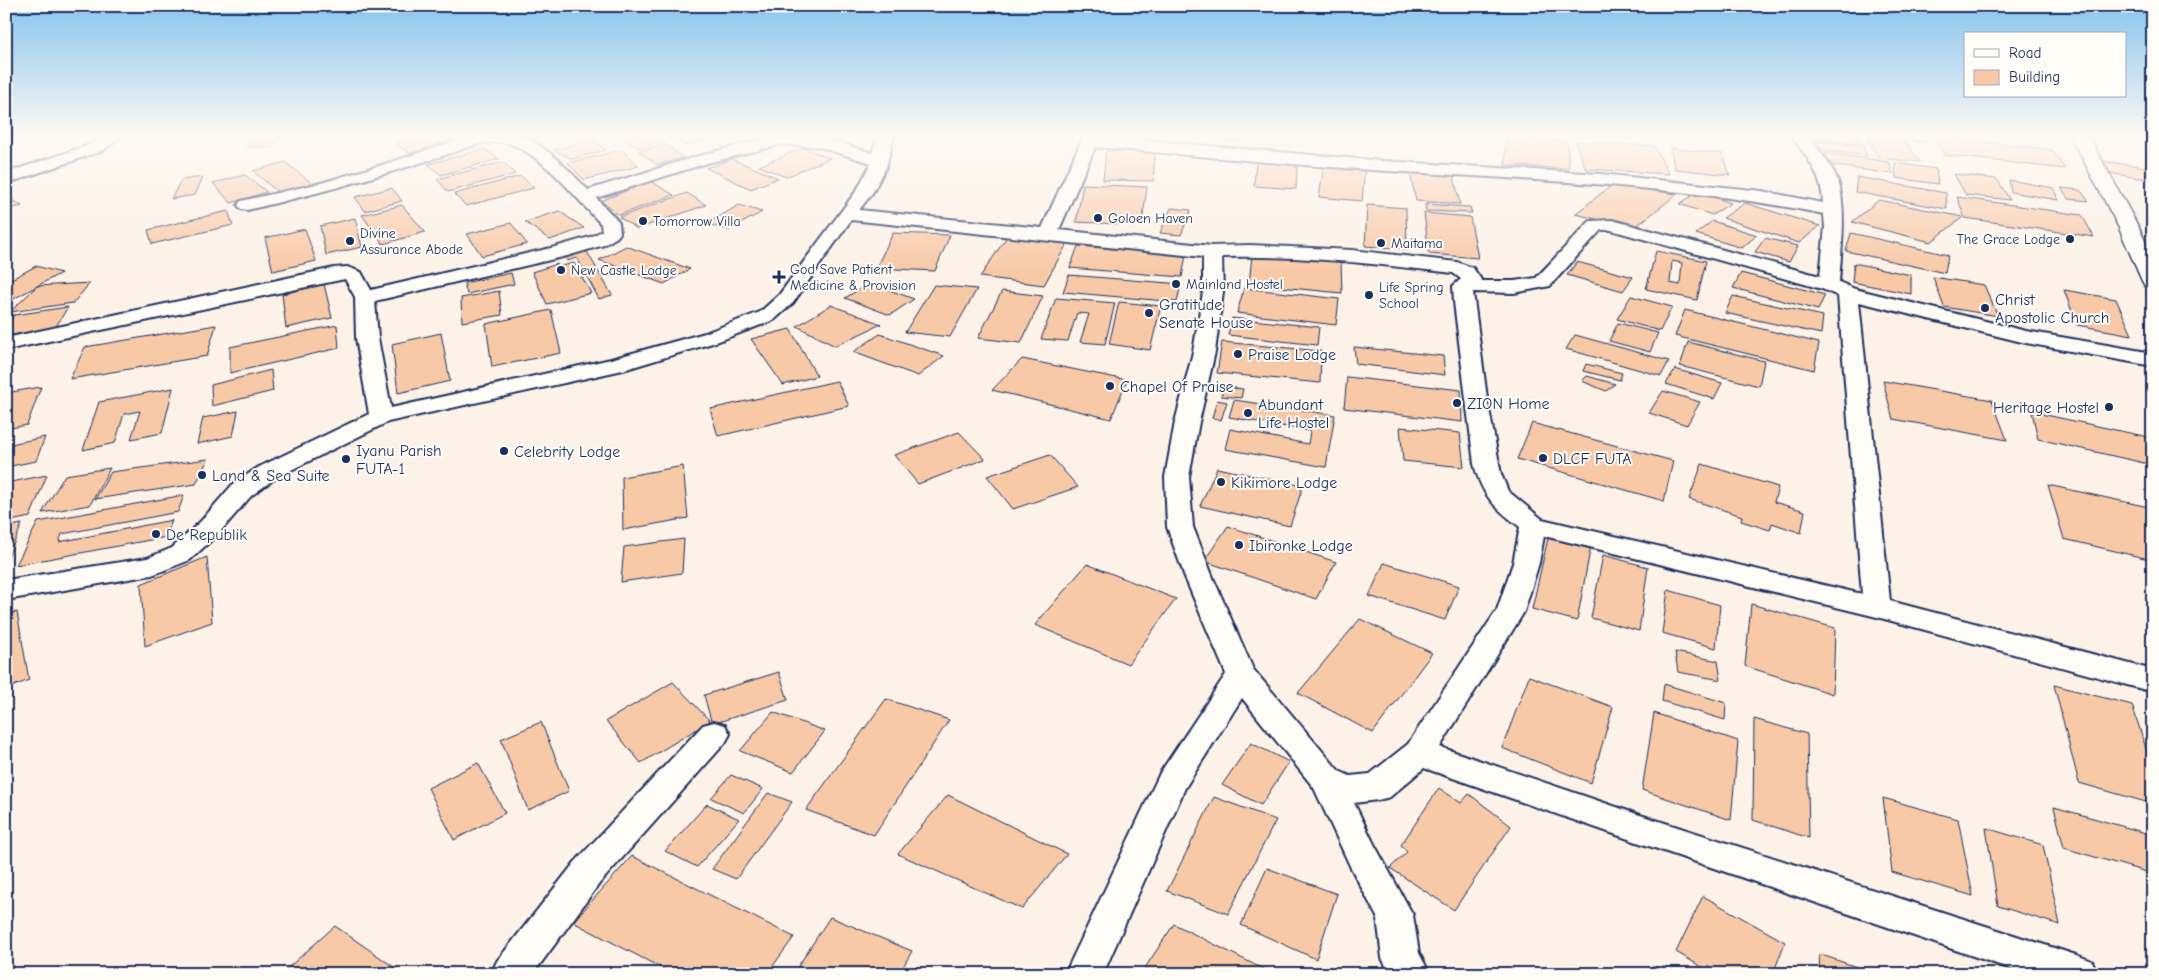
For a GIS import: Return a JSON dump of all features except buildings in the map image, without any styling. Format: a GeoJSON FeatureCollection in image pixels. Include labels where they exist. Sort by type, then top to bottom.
{"type":"FeatureCollection","features":[{"type":"Feature","properties":{"kind":"street"},"geometry":{"type":"LineString","coordinates":[[247,205],[346,181]]}},
{"type":"Feature","properties":{"kind":"street"},"geometry":{"type":"LineString","coordinates":[[365,297],[551,254],[597,241],[611,233],[610,223],[570,181]]}},
{"type":"Feature","properties":{"kind":"street"},"geometry":{"type":"LineString","coordinates":[[586,196],[635,181]]}},
{"type":"Feature","properties":{"kind":"street"},"geometry":{"type":"LineString","coordinates":[[6,590],[152,566],[181,554],[210,527],[242,490],[261,477],[381,417],[615,365],[742,327],[767,316],[786,299],[872,181]]}},
{"type":"Feature","properties":{"kind":"street"},"geometry":{"type":"LineString","coordinates":[[1048,234],[1071,181]]}},
{"type":"Feature","properties":{"kind":"street"},"geometry":{"type":"LineString","coordinates":[[1617,181],[1762,196],[1833,210]]}},
{"type":"Feature","properties":{"kind":"street"},"geometry":{"type":"LineString","coordinates":[[1828,181],[1831,186],[1839,289],[1877,607]]}},
{"type":"Feature","properties":{"kind":"street"},"geometry":{"type":"LineString","coordinates":[[2104,181],[2128,226],[2153,280]]}},
{"type":"Feature","properties":{"kind":"street"},"geometry":{"type":"LineString","coordinates":[[846,214],[1212,252],[1250,251],[1352,256],[1444,266],[1466,272],[1472,281],[1463,286]]}},
{"type":"Feature","properties":{"kind":"street"},"geometry":{"type":"LineString","coordinates":[[1463,286],[1533,286],[1543,282],[1596,225],[1612,225],[1839,289],[2026,337],[2153,360]]}},
{"type":"Feature","properties":{"kind":"street"},"geometry":{"type":"LineString","coordinates":[[1212,252],[1213,292],[1204,352],[1187,422],[1177,477],[1180,527],[1200,580],[1241,675],[1327,780],[1362,855],[1395,915],[1401,958],[1411,974]]}},
{"type":"Feature","properties":{"kind":"street"},"geometry":{"type":"LineString","coordinates":[[6,344],[334,274],[347,273],[354,276],[365,297],[367,338],[381,417]]}},
{"type":"Feature","properties":{"kind":"street"},"geometry":{"type":"LineString","coordinates":[[1463,286],[1478,412],[1490,475],[1497,493],[1508,505],[1533,524],[1877,607],[2153,681]]}},
{"type":"Feature","properties":{"kind":"street"},"geometry":{"type":"LineString","coordinates":[[1327,780],[1347,790],[1378,787],[1419,753],[1510,612],[1526,563],[1533,524]]}},
{"type":"Feature","properties":{"kind":"street"},"geometry":{"type":"LineString","coordinates":[[1084,974],[1172,782],[1241,675]]}},
{"type":"Feature","properties":{"kind":"street"},"geometry":{"type":"LineString","coordinates":[[519,971],[587,873],[714,734]]}},
{"type":"Feature","properties":{"kind":"street"},"geometry":{"type":"LineString","coordinates":[[1419,753],[1628,825],[2079,974]]}},
{"type":"Feature","properties":{"kind":"place","name":"Goloen Haven"},"geometry":{"type":"Point","coordinates":[1098,218]}},
{"type":"Feature","properties":{"kind":"place","name":"Tomorrow Villa"},"geometry":{"type":"Point","coordinates":[643,221]}},
{"type":"Feature","properties":{"kind":"place","name":"The Grace Lodge"},"geometry":{"type":"Point","coordinates":[2070,239]}},
{"type":"Feature","properties":{"kind":"place","name":"Divine Assurance Abode"},"geometry":{"type":"Point","coordinates":[350,241]}},
{"type":"Feature","properties":{"kind":"place","name":"Maitama"},"geometry":{"type":"Point","coordinates":[1381,243]}},
{"type":"Feature","properties":{"kind":"place","name":"New Castle Lodge"},"geometry":{"type":"Point","coordinates":[561,270]}},
{"type":"Feature","properties":{"kind":"place","name":"God Save Patient Medicine & Provision"},"geometry":{"type":"Point","coordinates":[779,277]}},
{"type":"Feature","properties":{"kind":"place","name":"Mainland Hostel"},"geometry":{"type":"Point","coordinates":[1176,284]}},
{"type":"Feature","properties":{"kind":"place","name":"Life Spring School"},"geometry":{"type":"Point","coordinates":[1369,295]}},
{"type":"Feature","properties":{"kind":"place","name":"Christ Apostolic Church"},"geometry":{"type":"Point","coordinates":[1985,308]}},
{"type":"Feature","properties":{"kind":"place","name":"Gratitude Senate House"},"geometry":{"type":"Point","coordinates":[1149,313]}},
{"type":"Feature","properties":{"kind":"place","name":"Praise Lodge"},"geometry":{"type":"Point","coordinates":[1238,354]}},
{"type":"Feature","properties":{"kind":"place","name":"Chapel Of Praise"},"geometry":{"type":"Point","coordinates":[1110,386]}},
{"type":"Feature","properties":{"kind":"place","name":"ZION Home"},"geometry":{"type":"Point","coordinates":[1457,403]}},
{"type":"Feature","properties":{"kind":"place","name":"Heritage Hostel"},"geometry":{"type":"Point","coordinates":[2109,407]}},
{"type":"Feature","properties":{"kind":"place","name":"Abundant Life Hostel"},"geometry":{"type":"Point","coordinates":[1248,413]}},
{"type":"Feature","properties":{"kind":"place","name":"Celebrity Lodge"},"geometry":{"type":"Point","coordinates":[504,451]}},
{"type":"Feature","properties":{"kind":"place","name":"DLCF FUTA"},"geometry":{"type":"Point","coordinates":[1543,458]}},
{"type":"Feature","properties":{"kind":"place","name":"Iyanu Parish FUTA-1"},"geometry":{"type":"Point","coordinates":[346,459]}},
{"type":"Feature","properties":{"kind":"place","name":"Land & Sea Suite"},"geometry":{"type":"Point","coordinates":[202,475]}},
{"type":"Feature","properties":{"kind":"place","name":"Kikimore Lodge"},"geometry":{"type":"Point","coordinates":[1221,482]}},
{"type":"Feature","properties":{"kind":"place","name":"De Republik"},"geometry":{"type":"Point","coordinates":[156,534]}},
{"type":"Feature","properties":{"kind":"place","name":"Ibironke Lodge"},"geometry":{"type":"Point","coordinates":[1239,545]}}]}
